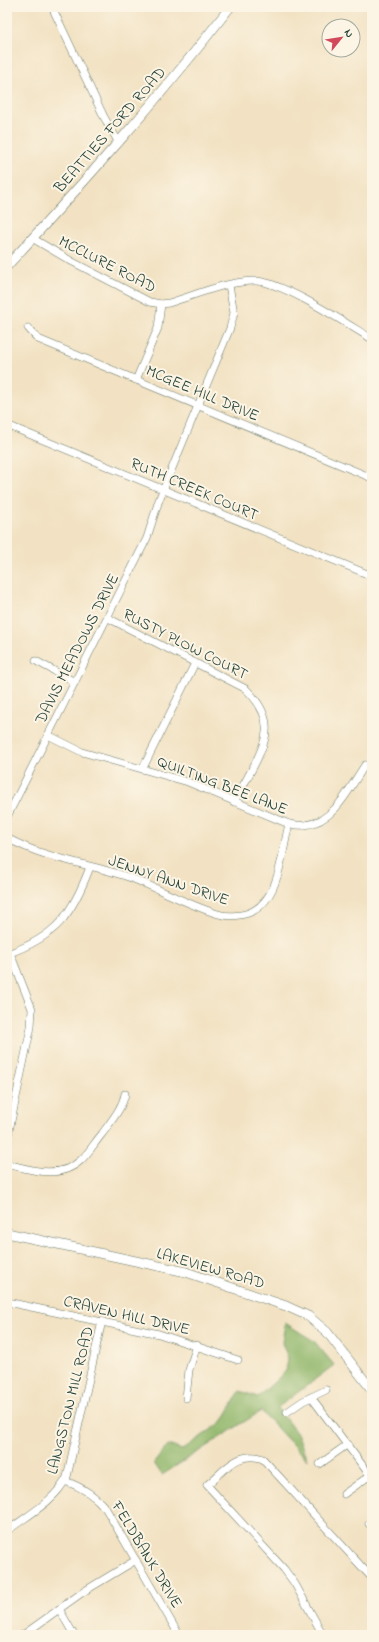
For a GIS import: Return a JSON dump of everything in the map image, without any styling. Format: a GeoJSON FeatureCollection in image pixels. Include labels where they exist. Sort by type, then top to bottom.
{"type":"FeatureCollection","features":[{"type":"Feature","properties":{"kind":"main road","name":"BEATTIES FORD ROAD"},"geometry":{"type":"LineString","coordinates":[[7,266],[157,99],[230,7]]}},
{"type":"Feature","properties":{"kind":"main road","name":"LAKEVIEW ROAD"},"geometry":{"type":"LineString","coordinates":[[7,1232],[186,1272],[286,1306],[308,1316],[327,1332],[372,1390]]}},
{"type":"Feature","properties":{"kind":"street"},"geometry":{"type":"LineString","coordinates":[[52,7],[104,117],[118,143]]}},
{"type":"Feature","properties":{"kind":"street","name":"MCCLURE ROAD"},"geometry":{"type":"LineString","coordinates":[[32,238],[121,288],[150,302],[161,304],[229,285],[255,281],[270,283],[298,297],[372,339]]}},
{"type":"Feature","properties":{"kind":"street","name":"DAVIS MEADOWS DRIVE"},"geometry":{"type":"LineString","coordinates":[[7,817],[147,538],[163,490],[233,320],[233,303],[229,285]]}},
{"type":"Feature","properties":{"kind":"street"},"geometry":{"type":"LineString","coordinates":[[136,380],[158,328],[161,304]]}},
{"type":"Feature","properties":{"kind":"street","name":"MCGEE HILL DRIVE"},"geometry":{"type":"LineString","coordinates":[[28,328],[38,339],[372,478]]}},
{"type":"Feature","properties":{"kind":"street","name":"RUTH CREEK COURT"},"geometry":{"type":"LineString","coordinates":[[7,425],[372,576]]}},
{"type":"Feature","properties":{"kind":"street","name":"RUSTY PLOW COURT"},"geometry":{"type":"LineString","coordinates":[[108,618],[246,689],[257,700],[264,716],[266,732],[262,746],[234,802]]}},
{"type":"Feature","properties":{"kind":"street"},"geometry":{"type":"LineString","coordinates":[[36,661],[75,682]]}},
{"type":"Feature","properties":{"kind":"street"},"geometry":{"type":"LineString","coordinates":[[143,768],[195,663]]}},
{"type":"Feature","properties":{"kind":"street","name":"QUILTING BEE LANE"},"geometry":{"type":"LineString","coordinates":[[48,735],[82,752],[143,768],[188,782],[289,824],[305,826],[317,822],[329,815],[365,764]]}},
{"type":"Feature","properties":{"kind":"street","name":"JENNY ANN DRIVE"},"geometry":{"type":"LineString","coordinates":[[7,838],[28,850],[130,878],[219,914],[244,915],[254,911],[266,902],[273,891],[289,824]]}},
{"type":"Feature","properties":{"kind":"street"},"geometry":{"type":"LineString","coordinates":[[7,1140],[31,1028],[32,1009],[9,953],[36,943],[53,931],[67,915],[90,867]]}},
{"type":"Feature","properties":{"kind":"street"},"geometry":{"type":"LineString","coordinates":[[7,1164],[38,1171],[61,1171],[69,1169],[84,1157],[116,1116],[125,1094]]}},
{"type":"Feature","properties":{"kind":"street","name":"CRAVEN HILL DRIVE"},"geometry":{"type":"LineString","coordinates":[[7,1303],[102,1321],[159,1334],[238,1360]]}},
{"type":"Feature","properties":{"kind":"street","name":"LANGSTON MILL ROAD"},"geometry":{"type":"LineString","coordinates":[[7,1530],[49,1500],[65,1481],[102,1321]]}},
{"type":"Feature","properties":{"kind":"street"},"geometry":{"type":"LineString","coordinates":[[186,1398],[189,1370],[196,1345]]}},
{"type":"Feature","properties":{"kind":"street"},"geometry":{"type":"LineString","coordinates":[[287,1412],[311,1397],[326,1390]]}},
{"type":"Feature","properties":{"kind":"street"},"geometry":{"type":"LineString","coordinates":[[311,1397],[371,1476],[344,1494]]}},
{"type":"Feature","properties":{"kind":"street"},"geometry":{"type":"LineString","coordinates":[[320,1464],[348,1444]]}},
{"type":"Feature","properties":{"kind":"street"},"geometry":{"type":"LineString","coordinates":[[323,1635],[295,1584],[284,1569],[207,1485],[238,1460],[253,1456],[264,1460],[372,1578]]}},
{"type":"Feature","properties":{"kind":"street","name":"FELDBANK DRIVE"},"geometry":{"type":"LineString","coordinates":[[65,1481],[87,1491],[98,1499],[106,1509],[179,1635]]}},
{"type":"Feature","properties":{"kind":"street"},"geometry":{"type":"LineString","coordinates":[[23,1635],[99,1581],[136,1560]]}},
{"type":"Feature","properties":{"kind":"street"},"geometry":{"type":"LineString","coordinates":[[58,1609],[74,1635]]}},
{"type":"Feature","properties":{"kind":"green space"},"geometry":{"type":"Polygon","coordinates":[[[285,1323],[314,1341],[334,1365],[277,1408],[298,1435],[307,1460],[261,1411],[162,1475],[154,1463],[168,1445],[182,1450],[222,1422],[240,1391],[258,1397],[286,1371],[288,1358],[282,1343],[285,1323]]]}}]}
